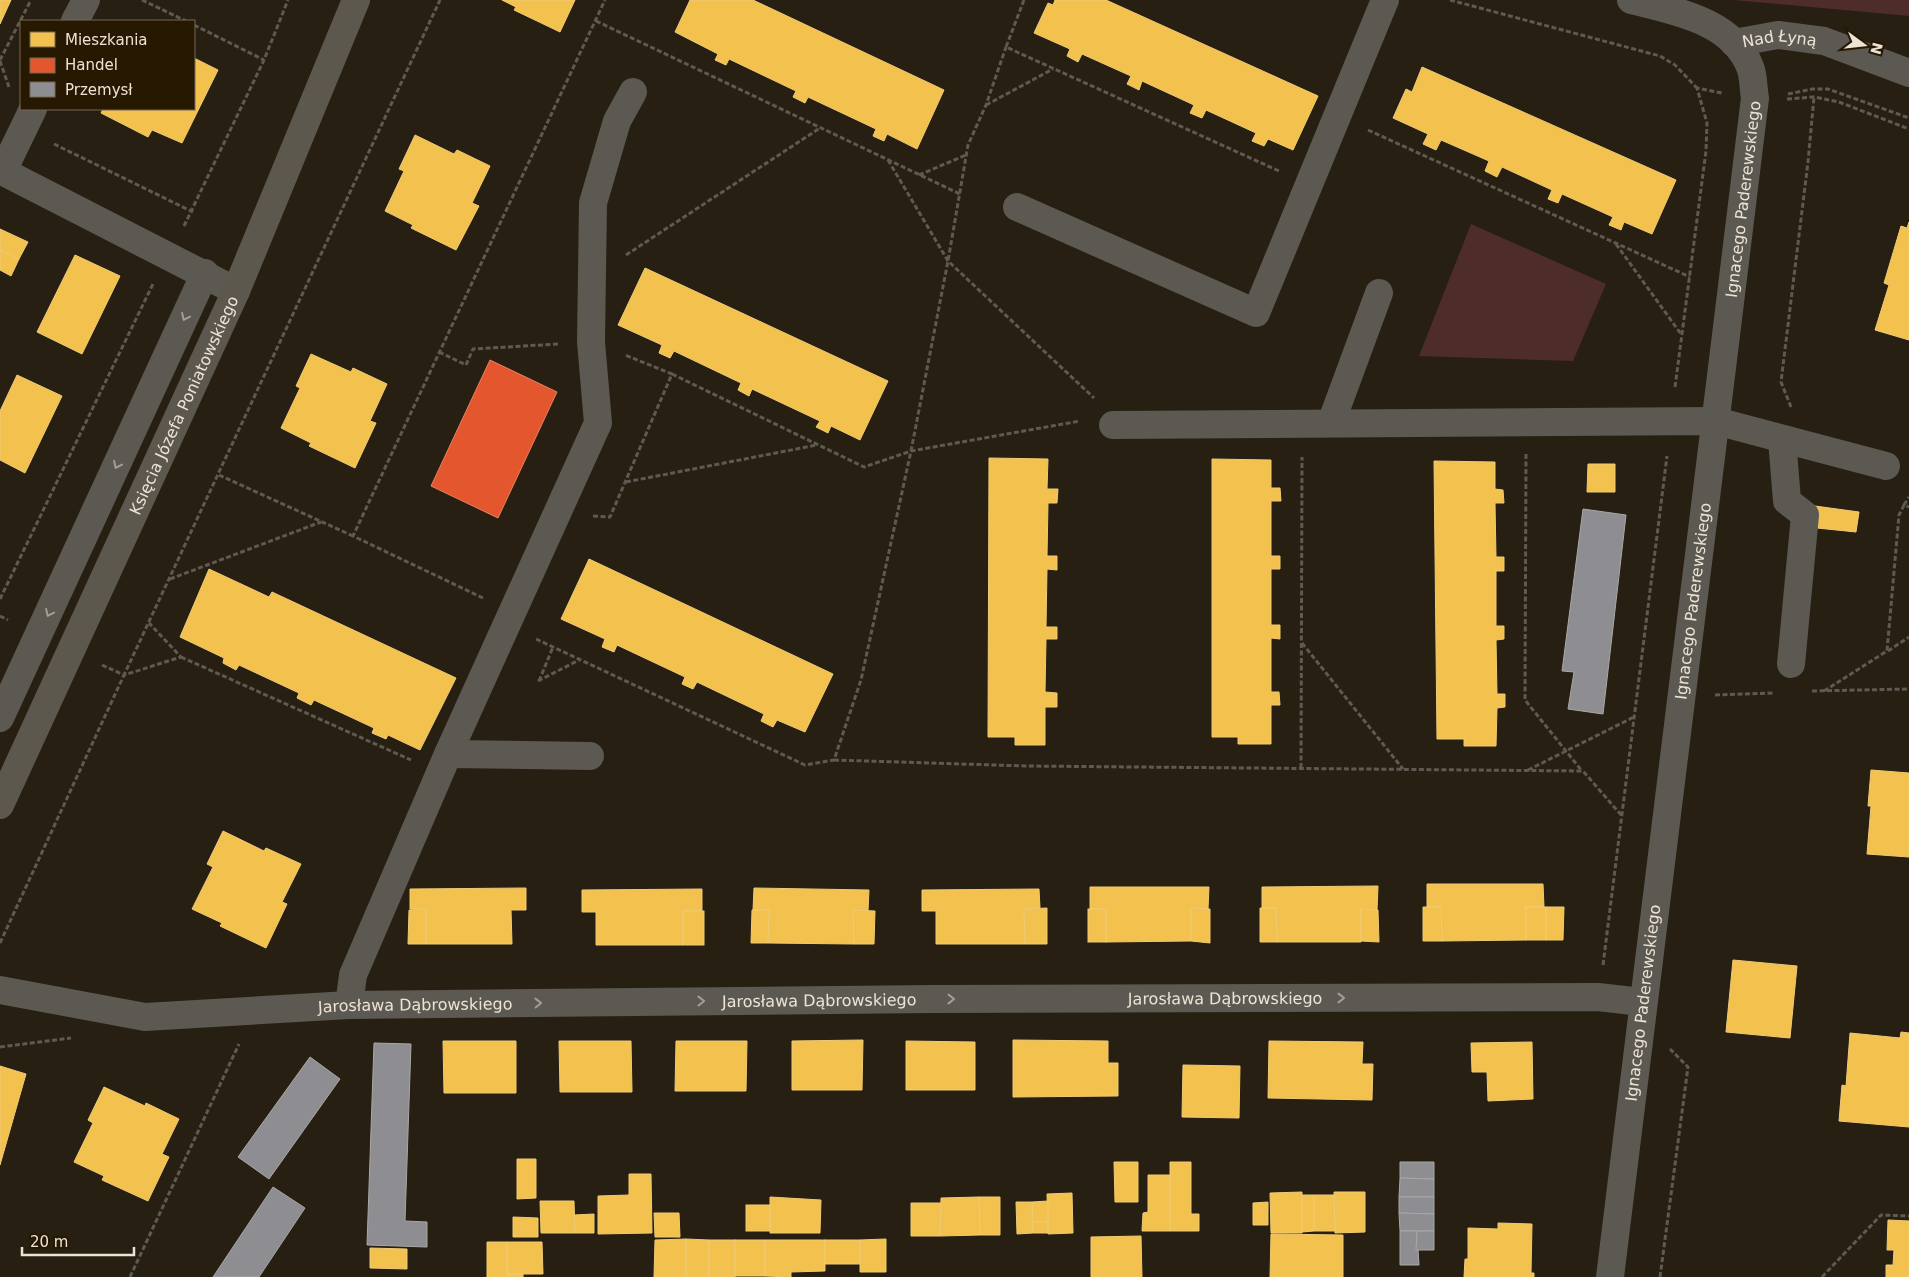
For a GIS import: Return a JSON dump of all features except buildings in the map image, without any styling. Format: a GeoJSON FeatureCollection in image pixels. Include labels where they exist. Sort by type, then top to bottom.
{"type":"FeatureCollection","features":[{"type":"Feature","properties":{"kind":"main road","name":"Księcia Józefa Poniatowskiego"},"geometry":{"type":"LineString","coordinates":[[0,805],[236,290],[356,0]]}},
{"type":"Feature","properties":{"kind":"street"},"geometry":{"type":"LineString","coordinates":[[76,20],[86,0]]}},
{"type":"Feature","properties":{"kind":"street"},"geometry":{"type":"LineString","coordinates":[[1017,207],[1256,314],[1386,0]]}},
{"type":"Feature","properties":{"kind":"street","name":"Ignacego Paderewskiego"},"geometry":{"type":"LineString","coordinates":[[1610,1277],[1642,1002],[1755,98],[1750,67],[1734,43],[1717,30],[1696,18],[1631,0]]}},
{"type":"Feature","properties":{"kind":"street","name":"Nad Łyną"},"geometry":{"type":"LineString","coordinates":[[1734,43],[1778,36],[1824,42],[1909,73]]}},
{"type":"Feature","properties":{"kind":"street"},"geometry":{"type":"LineString","coordinates":[[350,1004],[353,975],[448,754],[598,423],[591,342],[594,203],[617,121],[633,92]]}},
{"type":"Feature","properties":{"kind":"street"},"geometry":{"type":"LineString","coordinates":[[28,119],[1,170],[236,290]]}},
{"type":"Feature","properties":{"kind":"street"},"geometry":{"type":"LineString","coordinates":[[0,718],[6,689],[39,636],[205,273]]}},
{"type":"Feature","properties":{"kind":"street"},"geometry":{"type":"LineString","coordinates":[[1331,423],[1379,293]]}},
{"type":"Feature","properties":{"kind":"street"},"geometry":{"type":"LineString","coordinates":[[1112,425],[1716,422],[1886,466]]}},
{"type":"Feature","properties":{"kind":"street"},"geometry":{"type":"LineString","coordinates":[[1782,439],[1787,501],[1805,516],[1791,664]]}},
{"type":"Feature","properties":{"kind":"street"},"geometry":{"type":"LineString","coordinates":[[448,754],[590,756]]}},
{"type":"Feature","properties":{"kind":"street","name":"Jarosława Dąbrowskiego"},"geometry":{"type":"LineString","coordinates":[[0,990],[145,1017],[350,1004],[942,999],[1598,997],[1642,1002]]}},
{"type":"Feature","properties":{"kind":"path"},"geometry":{"type":"LineString","coordinates":[[21,20],[31,0]]}},
{"type":"Feature","properties":{"kind":"path"},"geometry":{"type":"LineString","coordinates":[[142,0],[184,20]]}},
{"type":"Feature","properties":{"kind":"path"},"geometry":{"type":"LineString","coordinates":[[0,599],[168,254],[193,212],[264,60],[288,0]]}},
{"type":"Feature","properties":{"kind":"path"},"geometry":{"type":"LineString","coordinates":[[0,943],[440,0]]}},
{"type":"Feature","properties":{"kind":"path"},"geometry":{"type":"LineString","coordinates":[[353,536],[605,0]]}},
{"type":"Feature","properties":{"kind":"path"},"geometry":{"type":"LineString","coordinates":[[834,760],[862,680],[911,451],[948,261],[968,145],[986,106],[1024,0]]}},
{"type":"Feature","properties":{"kind":"path"},"geometry":{"type":"LineString","coordinates":[[1450,0],[1660,56],[1675,65],[1697,88]]}},
{"type":"Feature","properties":{"kind":"path"},"geometry":{"type":"LineString","coordinates":[[20,21],[0,60],[20,102]]}},
{"type":"Feature","properties":{"kind":"path"},"geometry":{"type":"LineString","coordinates":[[596,21],[960,194]]}},
{"type":"Feature","properties":{"kind":"path"},"geometry":{"type":"LineString","coordinates":[[195,26],[264,60]]}},
{"type":"Feature","properties":{"kind":"path"},"geometry":{"type":"LineString","coordinates":[[1006,47],[1309,185]]}},
{"type":"Feature","properties":{"kind":"path"},"geometry":{"type":"LineString","coordinates":[[986,106],[1054,68]]}},
{"type":"Feature","properties":{"kind":"path"},"geometry":{"type":"LineString","coordinates":[[1789,94],[1812,89],[1828,89],[1909,118]]}},
{"type":"Feature","properties":{"kind":"path"},"geometry":{"type":"LineString","coordinates":[[1782,439],[1791,421],[1791,405],[1781,382],[1808,162],[1814,97]]}},
{"type":"Feature","properties":{"kind":"path"},"geometry":{"type":"LineString","coordinates":[[28,119],[193,212]]}},
{"type":"Feature","properties":{"kind":"path"},"geometry":{"type":"LineString","coordinates":[[1361,127],[1690,277]]}},
{"type":"Feature","properties":{"kind":"path"},"geometry":{"type":"LineString","coordinates":[[592,277],[820,128]]}},
{"type":"Feature","properties":{"kind":"path"},"geometry":{"type":"LineString","coordinates":[[919,175],[967,155]]}},
{"type":"Feature","properties":{"kind":"path"},"geometry":{"type":"LineString","coordinates":[[888,160],[948,261],[1097,401]]}},
{"type":"Feature","properties":{"kind":"path"},"geometry":{"type":"LineString","coordinates":[[1615,242],[1682,335]]}},
{"type":"Feature","properties":{"kind":"path"},"geometry":{"type":"LineString","coordinates":[[439,352],[466,365],[473,350],[591,342],[672,374],[864,467],[911,451],[1084,420]]}},
{"type":"Feature","properties":{"kind":"path"},"geometry":{"type":"LineString","coordinates":[[587,516],[610,517],[672,374]]}},
{"type":"Feature","properties":{"kind":"path"},"geometry":{"type":"LineString","coordinates":[[626,482],[818,444]]}},
{"type":"Feature","properties":{"kind":"path"},"geometry":{"type":"LineString","coordinates":[[1301,768],[1302,450]]}},
{"type":"Feature","properties":{"kind":"path"},"geometry":{"type":"LineString","coordinates":[[1526,451],[1526,700],[1622,816]]}},
{"type":"Feature","properties":{"kind":"path"},"geometry":{"type":"LineString","coordinates":[[219,475],[353,536],[484,599]]}},
{"type":"Feature","properties":{"kind":"path"},"geometry":{"type":"LineString","coordinates":[[1887,651],[1899,515],[1909,497]]}},
{"type":"Feature","properties":{"kind":"path"},"geometry":{"type":"LineString","coordinates":[[1904,504],[1909,507]]}},
{"type":"Feature","properties":{"kind":"path"},"geometry":{"type":"LineString","coordinates":[[169,580],[321,522]]}},
{"type":"Feature","properties":{"kind":"path"},"geometry":{"type":"LineString","coordinates":[[0,616],[39,636]]}},
{"type":"Feature","properties":{"kind":"path"},"geometry":{"type":"LineString","coordinates":[[148,623],[181,657],[419,764]]}},
{"type":"Feature","properties":{"kind":"path"},"geometry":{"type":"LineString","coordinates":[[531,637],[805,765],[834,760],[1026,766],[1583,771]]}},
{"type":"Feature","properties":{"kind":"path"},"geometry":{"type":"LineString","coordinates":[[1824,691],[1909,637]]}},
{"type":"Feature","properties":{"kind":"path"},"geometry":{"type":"LineString","coordinates":[[1302,643],[1404,769]]}},
{"type":"Feature","properties":{"kind":"path"},"geometry":{"type":"LineString","coordinates":[[553,647],[538,682],[580,660]]}},
{"type":"Feature","properties":{"kind":"path"},"geometry":{"type":"LineString","coordinates":[[72,651],[124,675],[181,657]]}},
{"type":"Feature","properties":{"kind":"path"},"geometry":{"type":"LineString","coordinates":[[1804,692],[1909,689]]}},
{"type":"Feature","properties":{"kind":"path"},"geometry":{"type":"LineString","coordinates":[[1714,695],[1774,693]]}},
{"type":"Feature","properties":{"kind":"path"},"geometry":{"type":"LineString","coordinates":[[1527,770],[1634,718]]}},
{"type":"Feature","properties":{"kind":"path"},"geometry":{"type":"LineString","coordinates":[[130,1277],[246,1028],[259,1026],[258,1009]]}},
{"type":"Feature","properties":{"kind":"path"},"geometry":{"type":"LineString","coordinates":[[0,1047],[74,1037]]}},
{"type":"Feature","properties":{"kind":"path"},"geometry":{"type":"LineString","coordinates":[[1660,1277],[1688,1067],[1666,1044]]}},
{"type":"Feature","properties":{"kind":"path"},"geometry":{"type":"LineString","coordinates":[[1822,1277],[1880,1215],[1909,1216]]}},
{"type":"Feature","properties":{"kind":"shaded area"},"geometry":{"type":"Polygon","coordinates":[[[1733,0],[1909,0],[1909,16],[1733,0]]]}},
{"type":"Feature","properties":{"kind":"shaded area"},"geometry":{"type":"Polygon","coordinates":[[[1471,224],[1606,284],[1573,361],[1419,356],[1471,224]]]}}]}
